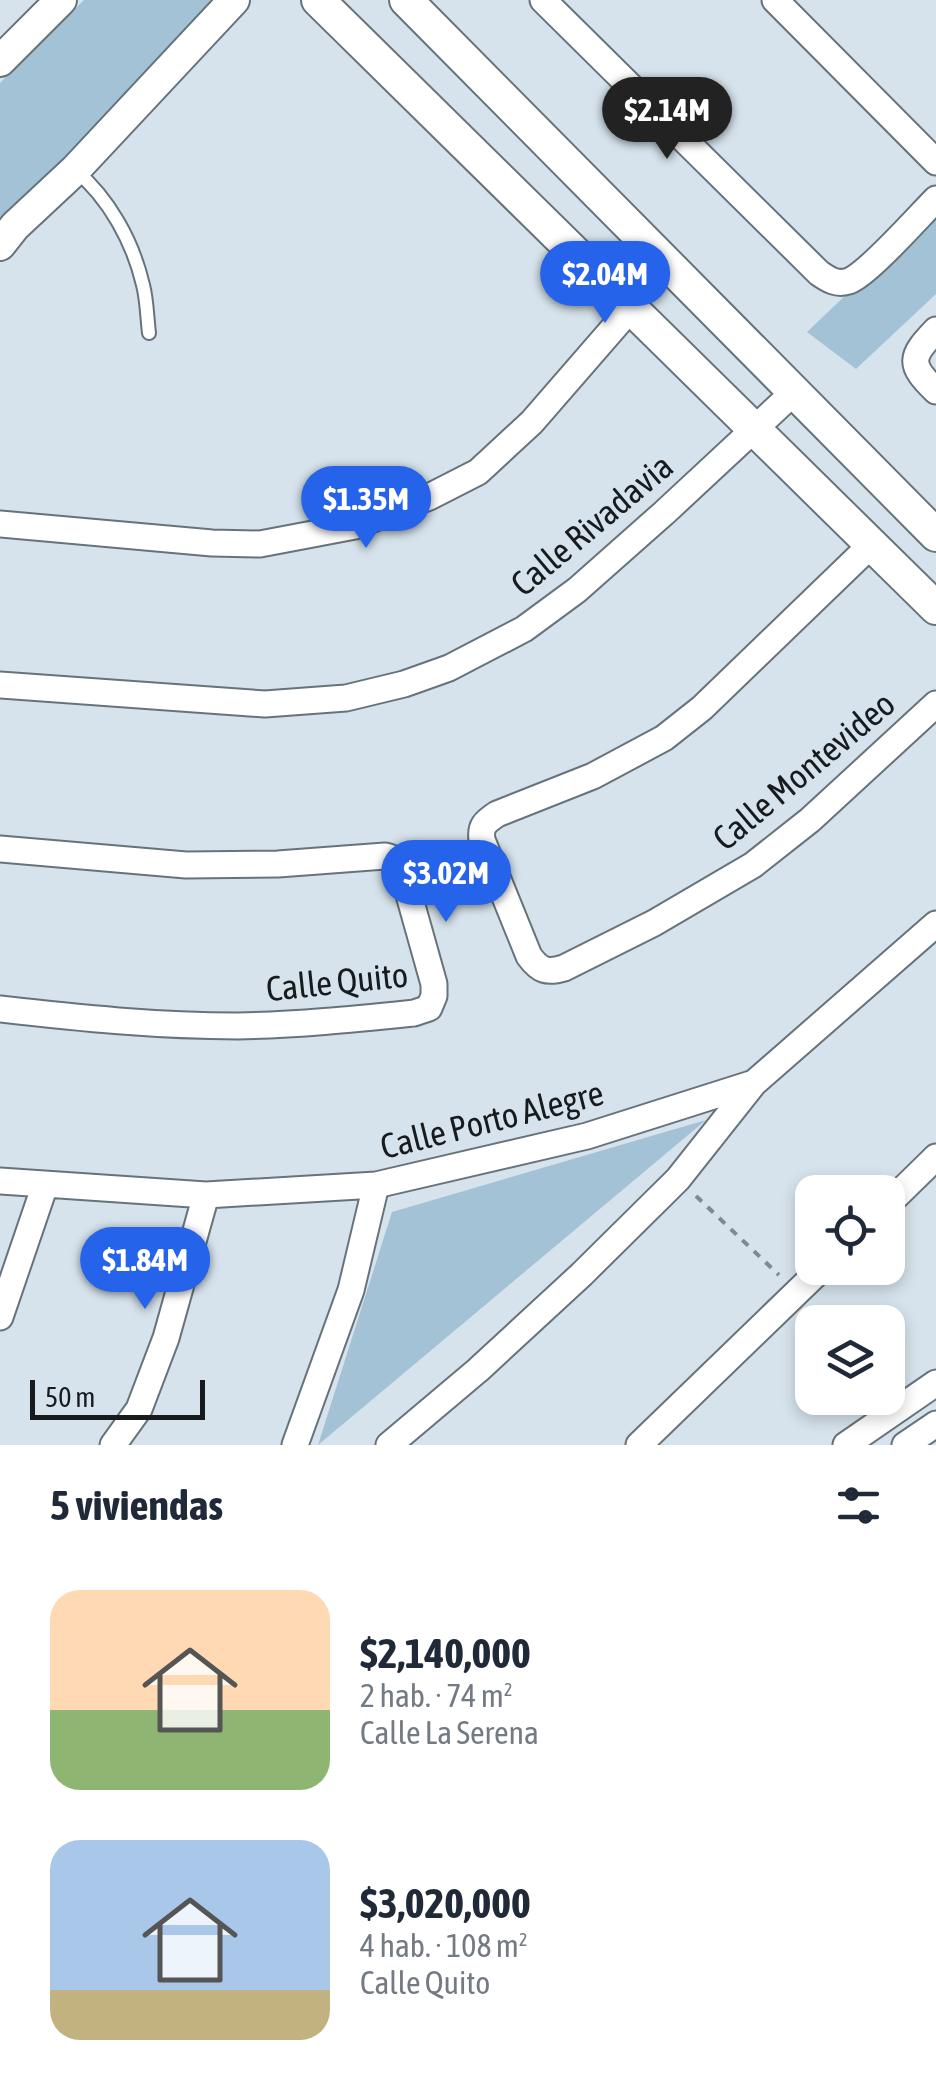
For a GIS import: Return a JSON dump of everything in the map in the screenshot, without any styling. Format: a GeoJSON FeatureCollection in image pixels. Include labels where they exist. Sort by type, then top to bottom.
{"type":"FeatureCollection","features":[{"type":"Feature","properties":{"kind":"main road"},"geometry":{"type":"LineString","coordinates":[[318,0],[936,608]]}},
{"type":"Feature","properties":{"kind":"main road"},"geometry":{"type":"LineString","coordinates":[[406,0],[936,535]]}},
{"type":"Feature","properties":{"kind":"street"},"geometry":{"type":"LineString","coordinates":[[0,61],[61,0]]}},
{"type":"Feature","properties":{"kind":"street"},"geometry":{"type":"LineString","coordinates":[[0,245],[76,170],[234,0]]}},
{"type":"Feature","properties":{"kind":"street"},"geometry":{"type":"LineString","coordinates":[[543,0],[831,281],[845,283],[861,274],[936,199]]}},
{"type":"Feature","properties":{"kind":"street"},"geometry":{"type":"LineString","coordinates":[[775,0],[936,162]]}},
{"type":"Feature","properties":{"kind":"street"},"geometry":{"type":"LineString","coordinates":[[0,524],[260,544],[355,526],[478,472],[532,422],[631,308]]}},
{"type":"Feature","properties":{"kind":"street"},"geometry":{"type":"LineString","coordinates":[[936,330],[915,358],[917,368],[936,391]]}},
{"type":"Feature","properties":{"kind":"street","name":"Calle Rivadavia"},"geometry":{"type":"LineString","coordinates":[[0,685],[265,704],[346,698],[449,668],[524,629],[577,590],[793,393]]}},
{"type":"Feature","properties":{"kind":"street","name":"Calle Montevideo"},"geometry":{"type":"LineString","coordinates":[[872,544],[702,708],[664,738],[593,776],[486,821],[480,829],[482,840],[529,956],[538,968],[550,972],[564,968],[654,923],[754,865],[810,820],[936,704]]}},
{"type":"Feature","properties":{"kind":"street","name":"Calle Quito"},"geometry":{"type":"LineString","coordinates":[[0,850],[186,865],[393,858],[402,870],[434,984],[429,1008],[414,1013],[316,1023],[156,1024],[0,1009]]}},
{"type":"Feature","properties":{"kind":"street","name":"Calle Porto Alegre"},"geometry":{"type":"LineString","coordinates":[[0,1181],[206,1195],[376,1185],[587,1136],[754,1082],[936,924]]}},
{"type":"Feature","properties":{"kind":"street"},"geometry":{"type":"LineString","coordinates":[[390,1445],[582,1274],[678,1179],[754,1082]]}},
{"type":"Feature","properties":{"kind":"street"},"geometry":{"type":"LineString","coordinates":[[905,1187],[936,1157]]}},
{"type":"Feature","properties":{"kind":"street"},"geometry":{"type":"LineString","coordinates":[[295,1445],[351,1290],[376,1185]]}},
{"type":"Feature","properties":{"kind":"street"},"geometry":{"type":"LineString","coordinates":[[0,1317],[45,1186]]}},
{"type":"Feature","properties":{"kind":"street"},"geometry":{"type":"LineString","coordinates":[[113,1445],[139,1408],[166,1338],[206,1195]]}},
{"type":"Feature","properties":{"kind":"street"},"geometry":{"type":"LineString","coordinates":[[639,1445],[804,1285]]}},
{"type":"Feature","properties":{"kind":"street"},"geometry":{"type":"LineString","coordinates":[[846,1445],[936,1383]]}},
{"type":"Feature","properties":{"kind":"street"},"geometry":{"type":"LineString","coordinates":[[905,1445],[934,1430]]}},
{"type":"Feature","properties":{"kind":"lane"},"geometry":{"type":"LineString","coordinates":[[76,170],[94,186],[115,216],[129,246],[144,285],[149,332]]}},
{"type":"Feature","properties":{"kind":"path"},"geometry":{"type":"LineString","coordinates":[[678,1179],[796,1292]]}},
{"type":"Feature","properties":{"kind":"shaded area"},"geometry":{"type":"Polygon","coordinates":[[[84,0],[217,0],[0,226],[0,83],[84,0]]]}},
{"type":"Feature","properties":{"kind":"shaded area"},"geometry":{"type":"Polygon","coordinates":[[[936,209],[936,294],[856,369],[807,332],[936,209]]]}},
{"type":"Feature","properties":{"kind":"shaded area"},"geometry":{"type":"Polygon","coordinates":[[[706,1120],[318,1445],[392,1212],[706,1120]]]}}]}
